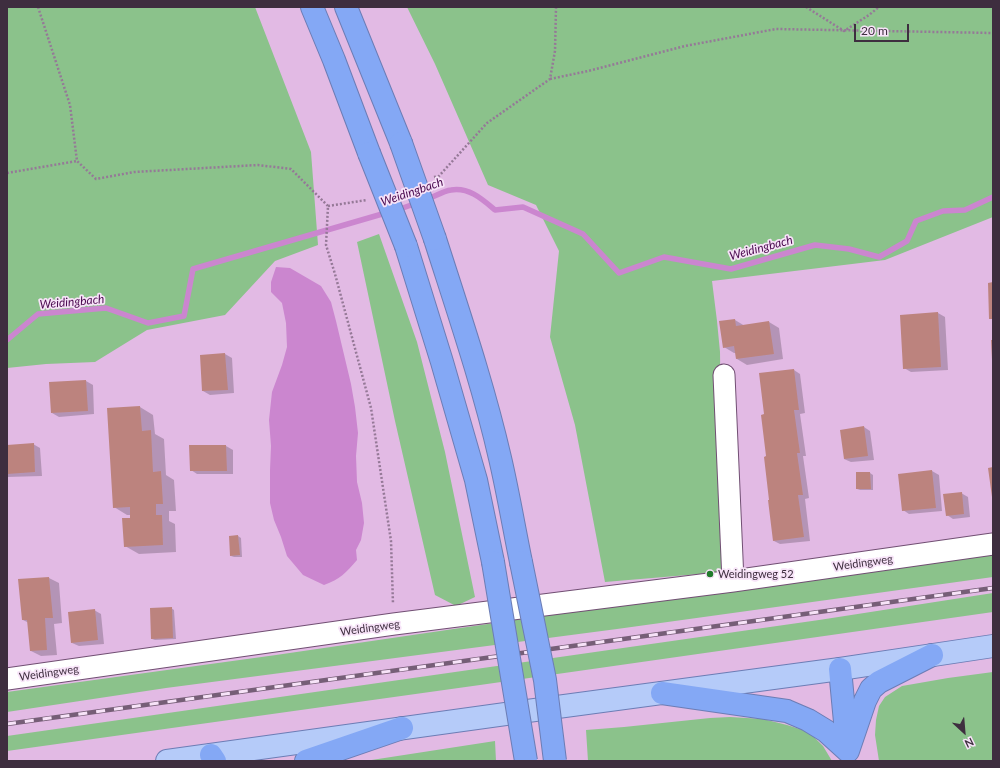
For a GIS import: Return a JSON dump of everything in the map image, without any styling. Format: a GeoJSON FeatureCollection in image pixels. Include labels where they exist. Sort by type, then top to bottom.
{"type":"FeatureCollection","features":[{"type":"Feature","properties":{"kind":"highway"},"geometry":{"type":"LineString","coordinates":[[312,7],[406,246],[442,362],[476,480],[493,562],[526,761]]}},
{"type":"Feature","properties":{"kind":"highway"},"geometry":{"type":"LineString","coordinates":[[346,7],[401,143],[435,239],[483,392],[500,458],[545,680],[554,761]]}},
{"type":"Feature","properties":{"kind":"highway"},"geometry":{"type":"LineString","coordinates":[[849,756],[865,701],[871,689],[880,682],[932,655]]}},
{"type":"Feature","properties":{"kind":"highway"},"geometry":{"type":"LineString","coordinates":[[840,669],[849,756]]}},
{"type":"Feature","properties":{"kind":"highway"},"geometry":{"type":"LineString","coordinates":[[662,693],[787,710],[801,716],[826,731],[849,756]]}},
{"type":"Feature","properties":{"kind":"highway"},"geometry":{"type":"LineString","coordinates":[[306,761],[402,728]]}},
{"type":"Feature","properties":{"kind":"main road"},"geometry":{"type":"LineString","coordinates":[[168,761],[212,759],[402,728],[840,669],[993,646]]}},
{"type":"Feature","properties":{"kind":"street"},"geometry":{"type":"LineString","coordinates":[[724,375],[734,581]]}},
{"type":"Feature","properties":{"kind":"street","name":"Weidingweg"},"geometry":{"type":"LineString","coordinates":[[7,679],[394,624],[734,581],[993,544]]}},
{"type":"Feature","properties":{"kind":"path"},"geometry":{"type":"LineString","coordinates":[[38,7],[70,105],[77,161],[96,179],[134,172],[258,165],[291,170],[328,206],[326,245],[371,408],[391,541],[394,624]]}},
{"type":"Feature","properties":{"kind":"path"},"geometry":{"type":"LineString","coordinates":[[550,79],[555,51],[556,7]]}},
{"type":"Feature","properties":{"kind":"path"},"geometry":{"type":"LineString","coordinates":[[806,7],[844,31]]}},
{"type":"Feature","properties":{"kind":"path"},"geometry":{"type":"LineString","coordinates":[[844,31],[879,7]]}},
{"type":"Feature","properties":{"kind":"path"},"geometry":{"type":"LineString","coordinates":[[439,176],[487,124],[550,79],[686,46],[776,29],[993,33]]}},
{"type":"Feature","properties":{"kind":"path"},"geometry":{"type":"LineString","coordinates":[[7,173],[77,161]]}},
{"type":"Feature","properties":{"kind":"green space"},"geometry":{"type":"Polygon","coordinates":[[[7,7],[255,7],[311,152],[318,245],[275,261],[225,315],[147,330],[95,362],[46,364],[7,368],[7,7]]]}},
{"type":"Feature","properties":{"kind":"green space"},"geometry":{"type":"Polygon","coordinates":[[[407,7],[993,7],[993,217],[885,260],[712,281],[720,352],[723,572],[605,582],[575,425],[550,337],[559,251],[536,205],[488,185],[435,64],[407,7]]]}},
{"type":"Feature","properties":{"kind":"green space"},"geometry":{"type":"Polygon","coordinates":[[[379,234],[417,342],[445,452],[475,597],[456,606],[435,595],[395,421],[357,242],[379,234]]]}},
{"type":"Feature","properties":{"kind":"green space"},"geometry":{"type":"Polygon","coordinates":[[[993,552],[993,577],[617,629],[166,688],[7,712],[7,692],[993,552]]]}},
{"type":"Feature","properties":{"kind":"green space"},"geometry":{"type":"Polygon","coordinates":[[[993,593],[993,612],[7,751],[7,736],[819,620],[993,593]]]}},
{"type":"Feature","properties":{"kind":"green space"},"geometry":{"type":"Polygon","coordinates":[[[993,672],[993,761],[879,761],[875,735],[876,720],[879,706],[885,697],[902,686],[993,672]]]}},
{"type":"Feature","properties":{"kind":"green space"},"geometry":{"type":"Polygon","coordinates":[[[730,717],[763,719],[809,732],[823,746],[832,761],[588,761],[586,730],[730,717]]]}},
{"type":"Feature","properties":{"kind":"green space"},"geometry":{"type":"Polygon","coordinates":[[[495,741],[496,761],[365,761],[495,741]]]}},
{"type":"Feature","properties":{"kind":"shaded area"},"geometry":{"type":"Polygon","coordinates":[[[276,267],[290,268],[321,286],[331,302],[351,384],[355,407],[358,433],[356,456],[357,482],[362,503],[364,523],[361,540],[356,550],[357,560],[342,575],[324,585],[303,575],[287,556],[274,520],[270,503],[271,446],[269,420],[272,392],[287,347],[286,323],[282,303],[271,292],[271,282],[276,267]]]}},
{"type":"Feature","properties":{"kind":"building"},"geometry":{"type":"Polygon","coordinates":[[[993,282],[993,319],[989,319],[988,283],[993,282]]]}},
{"type":"Feature","properties":{"kind":"building"},"geometry":{"type":"Polygon","coordinates":[[[938,312],[941,367],[903,369],[900,315],[938,312]]]}},
{"type":"Feature","properties":{"kind":"building"},"geometry":{"type":"Polygon","coordinates":[[[735,319],[736,326],[769,321],[774,354],[736,359],[734,346],[723,348],[719,321],[735,319]]]}},
{"type":"Feature","properties":{"kind":"building"},"geometry":{"type":"Polygon","coordinates":[[[991,340],[993,340],[993,360],[992,360],[991,340]]]}},
{"type":"Feature","properties":{"kind":"building"},"geometry":{"type":"Polygon","coordinates":[[[225,353],[228,390],[202,391],[200,355],[225,353]]]}},
{"type":"Feature","properties":{"kind":"building"},"geometry":{"type":"Polygon","coordinates":[[[794,369],[799,410],[794,410],[800,453],[797,453],[803,495],[798,495],[804,537],[773,541],[764,457],[766,456],[761,415],[764,414],[759,373],[794,369]]]}},
{"type":"Feature","properties":{"kind":"building"},"geometry":{"type":"Polygon","coordinates":[[[86,380],[88,411],[51,413],[49,382],[86,380]]]}},
{"type":"Feature","properties":{"kind":"building"},"geometry":{"type":"Polygon","coordinates":[[[140,406],[142,431],[151,430],[153,472],[161,471],[163,504],[156,504],[156,515],[162,515],[163,545],[124,547],[122,518],[130,518],[130,507],[113,508],[107,408],[140,406]]]}},
{"type":"Feature","properties":{"kind":"building"},"geometry":{"type":"Polygon","coordinates":[[[864,426],[868,456],[844,459],[840,430],[864,426]]]}},
{"type":"Feature","properties":{"kind":"building"},"geometry":{"type":"Polygon","coordinates":[[[34,443],[35,472],[7,474],[7,445],[34,443]]]}},
{"type":"Feature","properties":{"kind":"building"},"geometry":{"type":"Polygon","coordinates":[[[189,445],[226,445],[227,471],[190,471],[189,445]]]}},
{"type":"Feature","properties":{"kind":"building"},"geometry":{"type":"Polygon","coordinates":[[[993,467],[993,497],[992,497],[988,468],[993,467]]]}},
{"type":"Feature","properties":{"kind":"building"},"geometry":{"type":"Polygon","coordinates":[[[932,470],[936,508],[902,511],[898,474],[932,470]]]}},
{"type":"Feature","properties":{"kind":"building"},"geometry":{"type":"Polygon","coordinates":[[[856,472],[870,472],[871,489],[856,489],[856,472]]]}},
{"type":"Feature","properties":{"kind":"building"},"geometry":{"type":"Polygon","coordinates":[[[962,492],[964,514],[946,516],[943,494],[962,492]]]}},
{"type":"Feature","properties":{"kind":"building"},"geometry":{"type":"Polygon","coordinates":[[[238,535],[240,555],[230,556],[229,536],[238,535]]]}},
{"type":"Feature","properties":{"kind":"building"},"geometry":{"type":"Polygon","coordinates":[[[49,577],[53,618],[45,618],[47,650],[30,651],[27,620],[22,620],[18,579],[49,577]]]}},
{"type":"Feature","properties":{"kind":"building"},"geometry":{"type":"Polygon","coordinates":[[[172,607],[173,638],[151,639],[150,608],[172,607]]]}},
{"type":"Feature","properties":{"kind":"building"},"geometry":{"type":"Polygon","coordinates":[[[95,609],[98,640],[71,643],[68,612],[95,609]]]}},
{"type":"Feature","properties":{"kind":"waterway","name":"Weidingbach"},"geometry":{"type":"LineString","coordinates":[[425,200],[451,190],[464,190],[475,195],[495,210],[523,207],[583,234],[619,273],[664,257],[731,269],[815,245],[849,249],[879,257],[907,241],[916,221],[943,211],[965,210],[993,197]]}},
{"type":"Feature","properties":{"kind":"waterway","name":"Weidingbach"},"geometry":{"type":"LineString","coordinates":[[397,210],[417,203]]}},
{"type":"Feature","properties":{"kind":"waterway","name":"Weidingbach"},"geometry":{"type":"LineString","coordinates":[[7,340],[38,314],[106,308],[148,323],[184,316],[193,269],[389,212]]}},
{"type":"Feature","properties":{"kind":"railway"},"geometry":{"type":"LineString","coordinates":[[7,724],[993,588]]}},
{"type":"Feature","properties":{"kind":"place","name":"Weidingweg 52"},"geometry":{"type":"Point","coordinates":[710,574]}}]}
